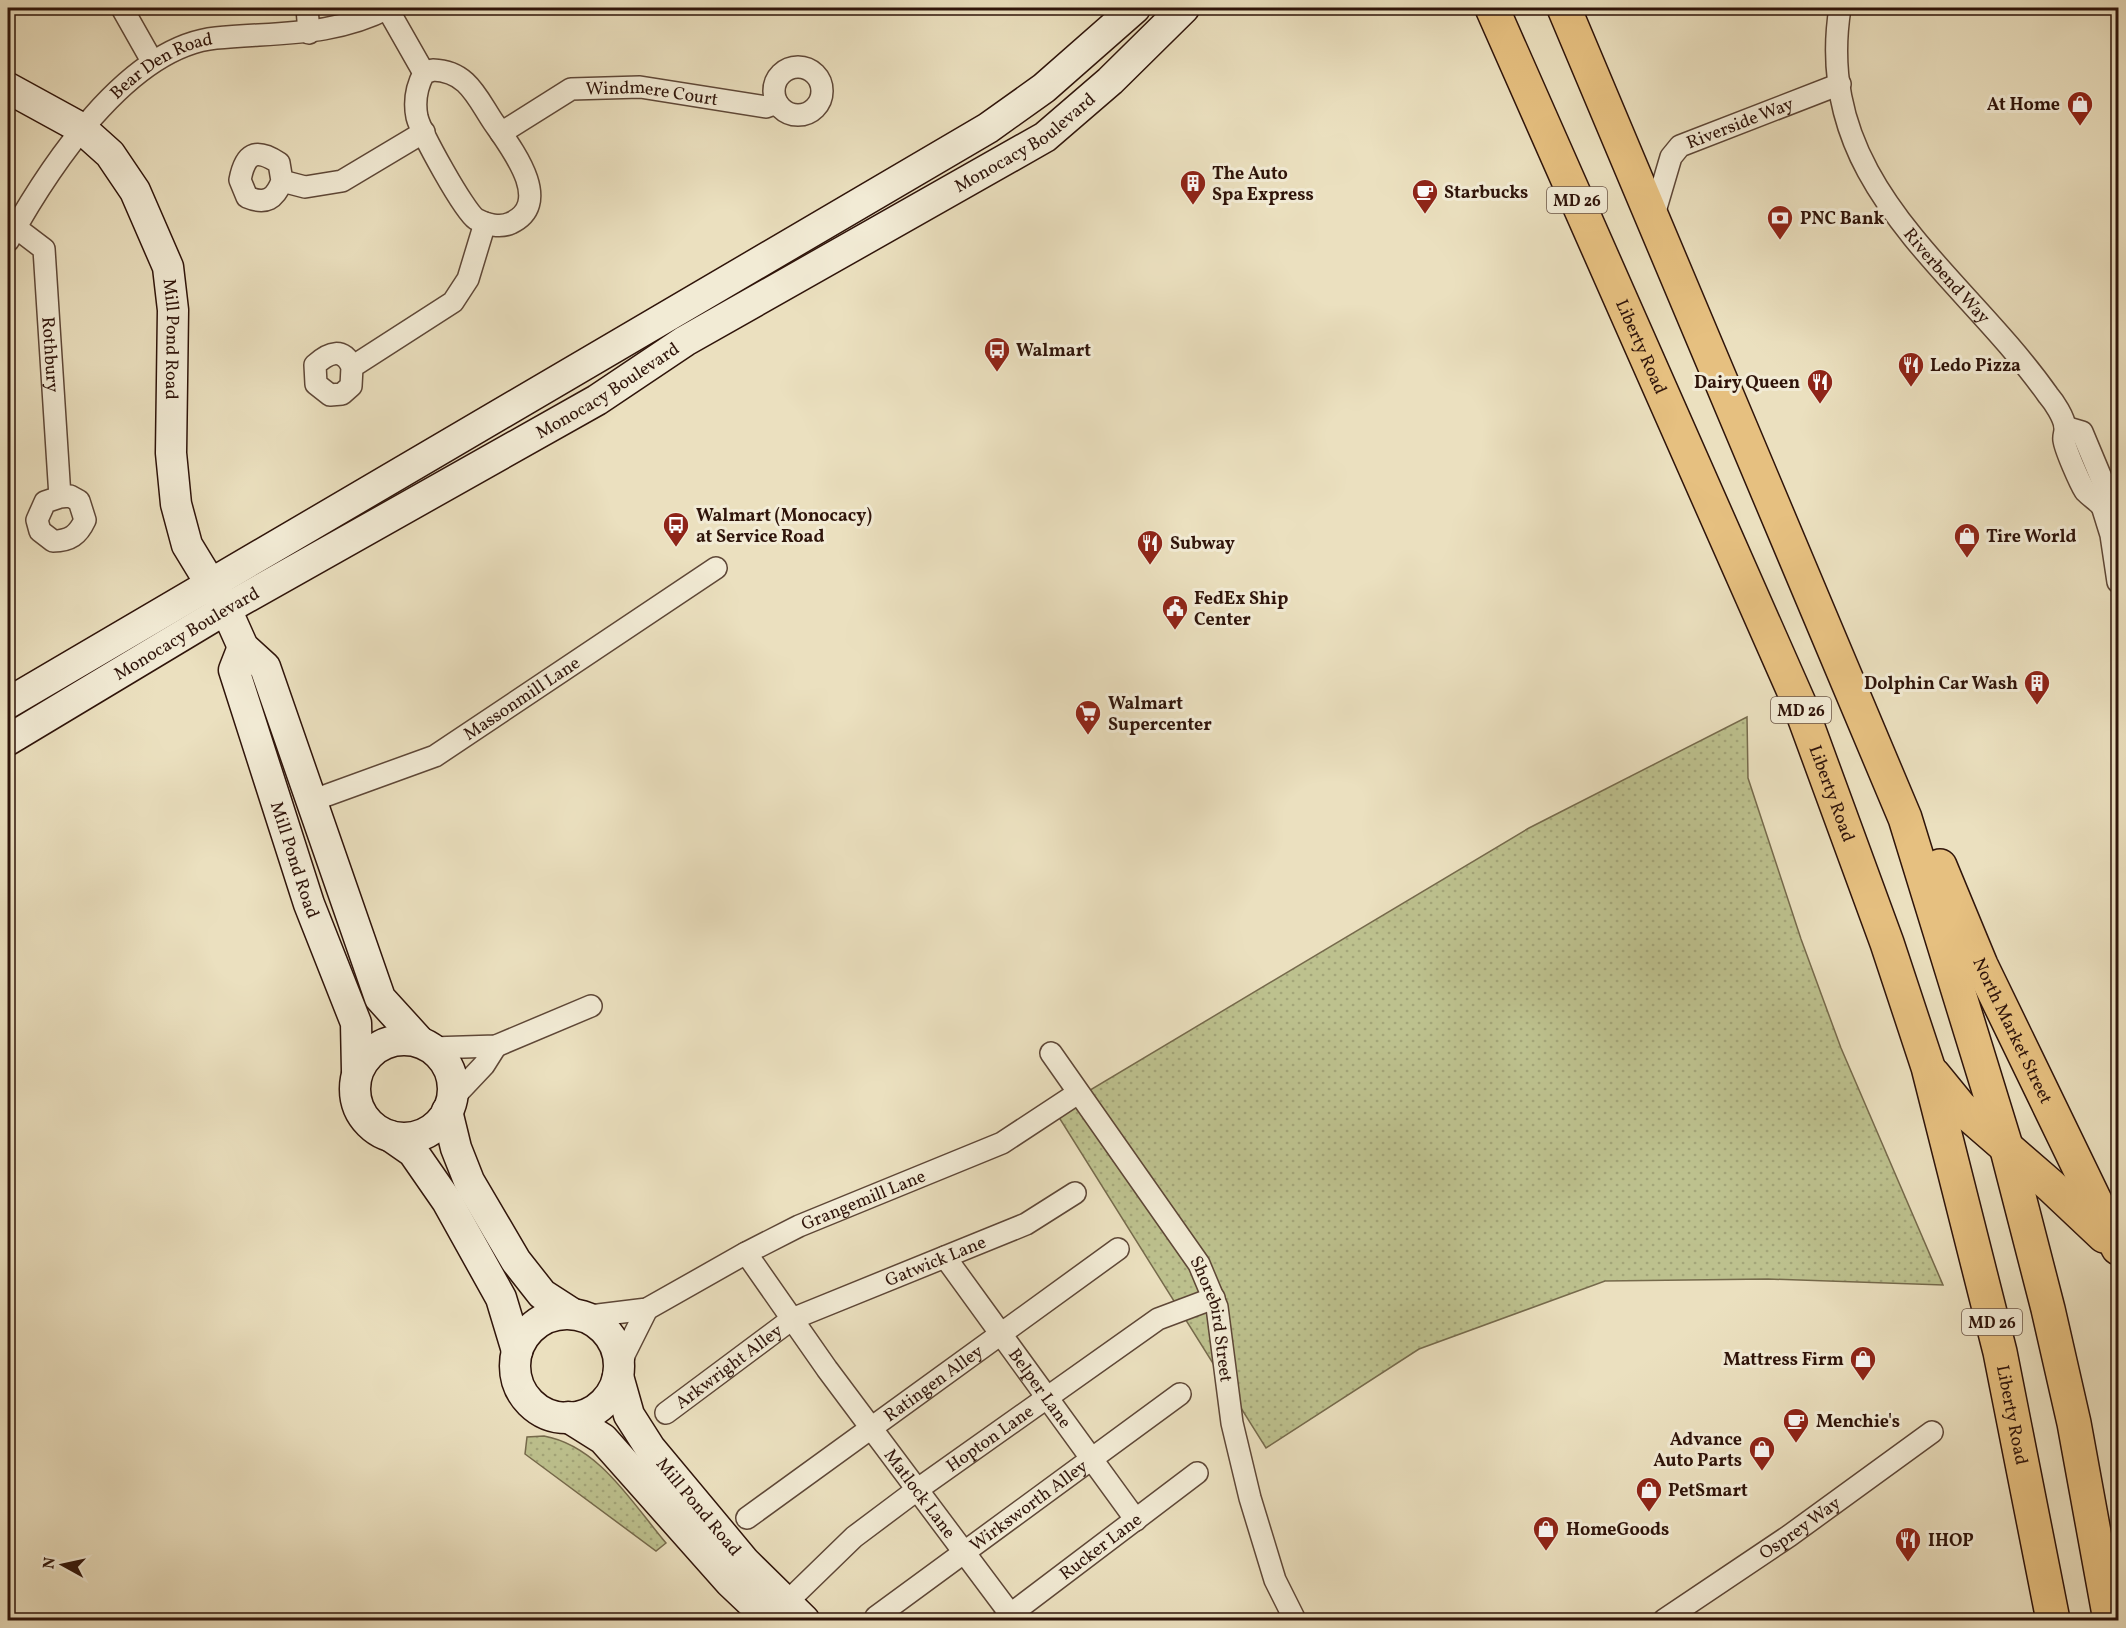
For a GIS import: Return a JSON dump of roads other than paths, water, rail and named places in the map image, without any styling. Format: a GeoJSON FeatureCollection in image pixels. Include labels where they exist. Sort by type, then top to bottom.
{"type":"FeatureCollection","features":[{"type":"Feature","properties":{"kind":"main road","name":"Liberty Road"},"geometry":{"type":"LineString","coordinates":[[1492,8],[1798,703],[1859,863],[1928,1067],[2000,1352],[2053,1620]]}},
{"type":"Feature","properties":{"kind":"main road","name":"MD 26"},"geometry":{"type":"LineString","coordinates":[[1564,8],[1905,818],[2006,1146],[2048,1309],[2074,1423],[2110,1620]]}},
{"type":"Feature","properties":{"kind":"main road","name":"North Market Street"},"geometry":{"type":"LineString","coordinates":[[1905,818],[1929,838],[1980,965],[2118,1248]]}},
{"type":"Feature","properties":{"kind":"main road"},"geometry":{"type":"LineString","coordinates":[[1928,1067],[1960,1107],[2096,1228],[2118,1254]]}},
{"type":"Feature","properties":{"kind":"street"},"geometry":{"type":"LineString","coordinates":[[122,8],[152,62]]}},
{"type":"Feature","properties":{"kind":"street"},"geometry":{"type":"LineString","coordinates":[[307,8],[309,33]]}},
{"type":"Feature","properties":{"kind":"street"},"geometry":{"type":"LineString","coordinates":[[388,8],[424,73]]}},
{"type":"Feature","properties":{"kind":"street","name":"Bear Den Road"},"geometry":{"type":"LineString","coordinates":[[11,234],[35,192],[81,128],[152,62],[183,45],[213,38],[309,33],[364,20],[388,8]]}},
{"type":"Feature","properties":{"kind":"street","name":"Monocacy Boulevard"},"geometry":{"type":"LineString","coordinates":[[8,703],[210,581],[988,128],[1044,88],[1135,8]]}},
{"type":"Feature","properties":{"kind":"street","name":"Monocacy Boulevard"},"geometry":{"type":"LineString","coordinates":[[8,740],[226,609],[597,400],[685,341],[1045,137],[1110,81],[1184,8]]}},
{"type":"Feature","properties":{"kind":"street","name":"Riverbend Way"},"geometry":{"type":"LineString","coordinates":[[1840,8],[1836,48],[1840,84],[1852,136],[1868,174],[1895,216],[2043,388],[2065,427],[2063,441],[2085,490],[2102,506],[2111,535],[2118,582]]}},
{"type":"Feature","properties":{"kind":"street"},"geometry":{"type":"LineString","coordinates":[[444,70],[459,76],[501,133],[530,185],[532,196],[526,210],[516,221],[505,226],[485,223],[474,218],[462,202],[417,118],[418,85],[424,73],[444,70]]}},
{"type":"Feature","properties":{"kind":"street","name":"Riverside Way"},"geometry":{"type":"LineString","coordinates":[[1653,218],[1671,157],[1680,146],[1840,84]]}},
{"type":"Feature","properties":{"kind":"street","name":"Mill Pond Road"},"geometry":{"type":"LineString","coordinates":[[8,87],[81,128],[110,154],[135,191],[168,267],[173,310],[171,453],[176,504],[187,545],[226,609],[243,648],[265,667],[380,998],[425,1045],[444,1060],[451,1074],[449,1105],[456,1148],[470,1181],[516,1261],[542,1294],[577,1316],[599,1325],[609,1335],[616,1348],[618,1376],[629,1415],[650,1448],[786,1615]]}},
{"type":"Feature","properties":{"kind":"street","name":"Windmere Court"},"geometry":{"type":"LineString","coordinates":[[501,133],[571,88],[640,87],[766,107],[777,103]]}},
{"type":"Feature","properties":{"kind":"street"},"geometry":{"type":"LineString","coordinates":[[282,181],[305,187],[342,181],[424,132]]}},
{"type":"Feature","properties":{"kind":"street"},"geometry":{"type":"LineString","coordinates":[[352,366],[453,302],[468,279],[485,223]]}},
{"type":"Feature","properties":{"kind":"street","name":"Rothbury"},"geometry":{"type":"LineString","coordinates":[[11,234],[44,249],[60,496]]}},
{"type":"Feature","properties":{"kind":"street","name":"Massonmill Lane"},"geometry":{"type":"LineString","coordinates":[[311,801],[435,756],[716,568]]}},
{"type":"Feature","properties":{"kind":"street","name":"Mill Pond Road"},"geometry":{"type":"LineString","coordinates":[[243,648],[234,670],[309,904],[353,1014],[357,1071],[354,1081],[356,1101],[361,1114],[369,1125],[413,1152],[447,1202],[501,1298],[517,1351],[516,1379],[522,1393],[543,1412],[556,1417],[568,1417],[603,1439],[730,1582],[786,1615]]}},
{"type":"Feature","properties":{"kind":"street"},"geometry":{"type":"LineString","coordinates":[[357,1071],[376,1047],[390,1041],[405,1039],[425,1045],[496,1046],[591,1006]]}},
{"type":"Feature","properties":{"kind":"street"},"geometry":{"type":"LineString","coordinates":[[390,1136],[408,1138],[422,1135],[434,1128],[449,1105],[484,1065],[496,1046]]}},
{"type":"Feature","properties":{"kind":"street","name":"Shorebird Street"},"geometry":{"type":"LineString","coordinates":[[1051,1053],[1199,1264],[1214,1299],[1224,1350],[1232,1423],[1250,1498],[1275,1580],[1295,1620]]}},
{"type":"Feature","properties":{"kind":"street","name":"Grangemill Lane"},"geometry":{"type":"LineString","coordinates":[[647,1309],[799,1226],[1002,1143],[1078,1093]]}},
{"type":"Feature","properties":{"kind":"street","name":"Gatwick Lane"},"geometry":{"type":"LineString","coordinates":[[792,1319],[1026,1224],[1075,1193]]}},
{"type":"Feature","properties":{"kind":"street","name":"Ratingen Alley"},"geometry":{"type":"LineString","coordinates":[[747,1518],[1118,1249]]}},
{"type":"Feature","properties":{"kind":"street","name":"Matlock Lane"},"geometry":{"type":"LineString","coordinates":[[746,1253],[792,1319],[965,1552],[1007,1618]]}},
{"type":"Feature","properties":{"kind":"street","name":"Belper Lane"},"geometry":{"type":"LineString","coordinates":[[945,1257],[1002,1332],[1136,1520]]}},
{"type":"Feature","properties":{"kind":"street","name":"Hopton Lane"},"geometry":{"type":"LineString","coordinates":[[786,1615],[854,1537],[918,1489],[1158,1319],[1214,1299]]}},
{"type":"Feature","properties":{"kind":"street"},"geometry":{"type":"LineString","coordinates":[[517,1351],[523,1338],[539,1323],[558,1315],[577,1316],[647,1309]]}},
{"type":"Feature","properties":{"kind":"street"},"geometry":{"type":"LineString","coordinates":[[568,1417],[579,1417],[599,1407],[607,1400],[625,1353],[647,1309]]}},
{"type":"Feature","properties":{"kind":"street","name":"Arkwright Alley"},"geometry":{"type":"LineString","coordinates":[[666,1413],[792,1319]]}},
{"type":"Feature","properties":{"kind":"street","name":"Wirksworth Alley"},"geometry":{"type":"LineString","coordinates":[[876,1617],[1180,1394]]}},
{"type":"Feature","properties":{"kind":"street","name":"Osprey Way"},"geometry":{"type":"LineString","coordinates":[[1664,1620],[1789,1536],[1932,1432]]}},
{"type":"Feature","properties":{"kind":"street","name":"Rucker Lane"},"geometry":{"type":"LineString","coordinates":[[1007,1618],[1197,1473]]}},
{"type":"Feature","properties":{"kind":"place","name":"At Home"},"geometry":{"type":"Point","coordinates":[2080,127]}},
{"type":"Feature","properties":{"kind":"place","name":"The Auto Spa Express"},"geometry":{"type":"Point","coordinates":[1193,206]}},
{"type":"Feature","properties":{"kind":"place","name":"Starbucks"},"geometry":{"type":"Point","coordinates":[1425,215]}},
{"type":"Feature","properties":{"kind":"place","name":"PNC Bank"},"geometry":{"type":"Point","coordinates":[1780,241]}},
{"type":"Feature","properties":{"kind":"place","name":"Walmart"},"geometry":{"type":"Point","coordinates":[997,373]}},
{"type":"Feature","properties":{"kind":"place","name":"Ledo Pizza"},"geometry":{"type":"Point","coordinates":[1911,388]}},
{"type":"Feature","properties":{"kind":"place","name":"Dairy Queen"},"geometry":{"type":"Point","coordinates":[1820,405]}},
{"type":"Feature","properties":{"kind":"place","name":"Walmart (Monocacy) at Service Road"},"geometry":{"type":"Point","coordinates":[676,548]}},
{"type":"Feature","properties":{"kind":"place","name":"Tire World"},"geometry":{"type":"Point","coordinates":[1967,559]}},
{"type":"Feature","properties":{"kind":"place","name":"Subway"},"geometry":{"type":"Point","coordinates":[1150,566]}},
{"type":"Feature","properties":{"kind":"place","name":"FedEx Ship Center"},"geometry":{"type":"Point","coordinates":[1175,631]}},
{"type":"Feature","properties":{"kind":"place","name":"Dolphin Car Wash"},"geometry":{"type":"Point","coordinates":[2037,706]}},
{"type":"Feature","properties":{"kind":"place","name":"Walmart Supercenter"},"geometry":{"type":"Point","coordinates":[1088,736]}},
{"type":"Feature","properties":{"kind":"place","name":"Mattress Firm"},"geometry":{"type":"Point","coordinates":[1863,1382]}},
{"type":"Feature","properties":{"kind":"place","name":"Menchie's"},"geometry":{"type":"Point","coordinates":[1796,1444]}},
{"type":"Feature","properties":{"kind":"place","name":"Advance Auto Parts"},"geometry":{"type":"Point","coordinates":[1762,1472]}},
{"type":"Feature","properties":{"kind":"place","name":"PetSmart"},"geometry":{"type":"Point","coordinates":[1649,1513]}},
{"type":"Feature","properties":{"kind":"place","name":"HomeGoods"},"geometry":{"type":"Point","coordinates":[1546,1552]}},
{"type":"Feature","properties":{"kind":"place","name":"IHOP"},"geometry":{"type":"Point","coordinates":[1908,1563]}}]}
